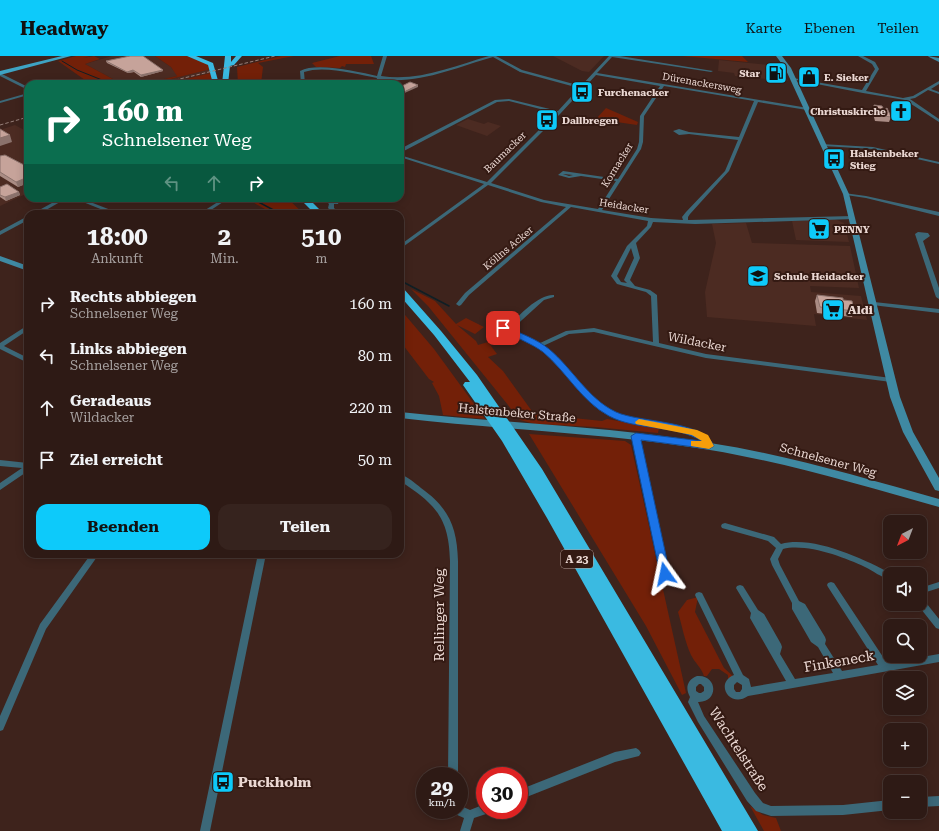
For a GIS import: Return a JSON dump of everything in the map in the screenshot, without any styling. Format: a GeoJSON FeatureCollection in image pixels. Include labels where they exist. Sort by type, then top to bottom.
{"type":"FeatureCollection","features":[{"type":"Feature","properties":{"kind":"highway"},"geometry":{"type":"LineString","coordinates":[[190,56],[211,64],[215,70]]}},
{"type":"Feature","properties":{"kind":"highway"},"geometry":{"type":"LineString","coordinates":[[216,80],[215,70],[221,56]]}},
{"type":"Feature","properties":{"kind":"highway"},"geometry":{"type":"LineString","coordinates":[[228,56],[231,80]]}},
{"type":"Feature","properties":{"kind":"highway"},"geometry":{"type":"LineString","coordinates":[[226,80],[229,67],[234,56]]}},
{"type":"Feature","properties":{"kind":"highway"},"geometry":{"type":"LineString","coordinates":[[229,67],[239,56]]}},
{"type":"Feature","properties":{"kind":"highway"},"geometry":{"type":"LineString","coordinates":[[298,202],[307,210]]}},
{"type":"Feature","properties":{"kind":"highway"},"geometry":{"type":"LineString","coordinates":[[307,202],[316,210]]}},
{"type":"Feature","properties":{"kind":"highway","name":"A 23"},"geometry":{"type":"LineString","coordinates":[[404,295],[458,357],[527,454],[562,511],[749,831]]}},
{"type":"Feature","properties":{"kind":"highway","name":"A 23"},"geometry":{"type":"LineString","coordinates":[[404,306],[445,354],[475,393],[525,468],[732,831]]}},
{"type":"Feature","properties":{"kind":"main road"},"geometry":{"type":"LineString","coordinates":[[0,73],[68,56]]}},
{"type":"Feature","properties":{"kind":"main road"},"geometry":{"type":"LineString","coordinates":[[779,56],[788,68],[846,194],[874,304],[891,380],[908,432],[939,487]]}},
{"type":"Feature","properties":{"kind":"main road"},"geometry":{"type":"LineString","coordinates":[[931,56],[939,60]]}},
{"type":"Feature","properties":{"kind":"main road"},"geometry":{"type":"LineString","coordinates":[[1,260],[24,268]]}},
{"type":"Feature","properties":{"kind":"main road","name":"Halstenbeker Straße"},"geometry":{"type":"LineString","coordinates":[[404,415],[470,423],[634,436]]}},
{"type":"Feature","properties":{"kind":"main road","name":"Schnelsener Weg"},"geometry":{"type":"LineString","coordinates":[[634,436],[709,446],[770,458],[939,503]]}},
{"type":"Feature","properties":{"kind":"street"},"geometry":{"type":"LineString","coordinates":[[378,80],[385,56]]}},
{"type":"Feature","properties":{"kind":"street"},"geometry":{"type":"LineString","coordinates":[[303,80],[302,71],[306,69],[325,69],[378,77],[399,78],[418,76],[493,56],[521,71],[582,88]]}},
{"type":"Feature","properties":{"kind":"street"},"geometry":{"type":"LineString","coordinates":[[612,56],[711,71]]}},
{"type":"Feature","properties":{"kind":"street","name":"Baumacker"},"geometry":{"type":"LineString","coordinates":[[404,244],[423,229],[431,226],[486,184],[559,113],[612,56]]}},
{"type":"Feature","properties":{"kind":"street"},"geometry":{"type":"LineString","coordinates":[[860,56],[874,63],[878,69],[862,92]]}},
{"type":"Feature","properties":{"kind":"street"},"geometry":{"type":"LineString","coordinates":[[854,57],[866,59]]}},
{"type":"Feature","properties":{"kind":"street"},"geometry":{"type":"LineString","coordinates":[[0,73],[24,87]]}},
{"type":"Feature","properties":{"kind":"street","name":"Dürenackersweg"},"geometry":{"type":"LineString","coordinates":[[596,74],[806,109]]}},
{"type":"Feature","properties":{"kind":"street"},"geometry":{"type":"LineString","coordinates":[[793,79],[907,99],[939,121]]}},
{"type":"Feature","properties":{"kind":"street"},"geometry":{"type":"LineString","coordinates":[[907,99],[939,82]]}},
{"type":"Feature","properties":{"kind":"street","name":"Kornacker"},"geometry":{"type":"LineString","coordinates":[[599,211],[640,145],[641,122],[644,111],[663,85]]}},
{"type":"Feature","properties":{"kind":"street"},"geometry":{"type":"LineString","coordinates":[[928,89],[939,93]]}},
{"type":"Feature","properties":{"kind":"street"},"geometry":{"type":"LineString","coordinates":[[0,102],[24,95]]}},
{"type":"Feature","properties":{"kind":"street"},"geometry":{"type":"LineString","coordinates":[[404,149],[493,102],[512,101],[559,113]]}},
{"type":"Feature","properties":{"kind":"street"},"geometry":{"type":"LineString","coordinates":[[686,222],[685,218],[688,213],[727,171],[756,101]]}},
{"type":"Feature","properties":{"kind":"street"},"geometry":{"type":"LineString","coordinates":[[689,133],[740,139]]}},
{"type":"Feature","properties":{"kind":"street"},"geometry":{"type":"LineString","coordinates":[[823,145],[873,148],[939,163]]}},
{"type":"Feature","properties":{"kind":"street","name":"Heidacker"},"geometry":{"type":"LineString","coordinates":[[404,157],[525,196],[570,206],[651,220],[686,222],[852,218]]}},
{"type":"Feature","properties":{"kind":"street"},"geometry":{"type":"LineString","coordinates":[[579,175],[618,180]]}},
{"type":"Feature","properties":{"kind":"street"},"geometry":{"type":"LineString","coordinates":[[846,194],[866,197],[939,214]]}},
{"type":"Feature","properties":{"kind":"street"},"geometry":{"type":"LineString","coordinates":[[42,210],[58,202]]}},
{"type":"Feature","properties":{"kind":"street"},"geometry":{"type":"LineString","coordinates":[[86,202],[107,210]]}},
{"type":"Feature","properties":{"kind":"street"},"geometry":{"type":"LineString","coordinates":[[208,210],[221,202]]}},
{"type":"Feature","properties":{"kind":"street","name":"Köllns Acker"},"geometry":{"type":"LineString","coordinates":[[460,304],[467,294],[570,206]]}},
{"type":"Feature","properties":{"kind":"street"},"geometry":{"type":"LineString","coordinates":[[0,233],[24,220]]}},
{"type":"Feature","properties":{"kind":"street"},"geometry":{"type":"LineString","coordinates":[[651,220],[649,226],[629,247],[614,276],[619,283],[648,291],[655,297],[656,345]]}},
{"type":"Feature","properties":{"kind":"street"},"geometry":{"type":"LineString","coordinates":[[921,240],[924,256],[939,297]]}},
{"type":"Feature","properties":{"kind":"street"},"geometry":{"type":"LineString","coordinates":[[633,243],[637,258],[627,281],[634,287]]}},
{"type":"Feature","properties":{"kind":"street"},"geometry":{"type":"LineString","coordinates":[[507,330],[542,299],[552,296]]}},
{"type":"Feature","properties":{"kind":"street"},"geometry":{"type":"LineString","coordinates":[[874,304],[939,311]]}},
{"type":"Feature","properties":{"kind":"street"},"geometry":{"type":"LineString","coordinates":[[500,326],[545,350],[595,402],[607,411],[623,418],[694,432],[704,437],[709,446]]}},
{"type":"Feature","properties":{"kind":"street"},"geometry":{"type":"LineString","coordinates":[[24,330],[0,347],[24,359]]}},
{"type":"Feature","properties":{"kind":"street","name":"Wildacker"},"geometry":{"type":"LineString","coordinates":[[538,346],[568,332],[585,330],[608,333],[706,356],[891,380]]}},
{"type":"Feature","properties":{"kind":"street"},"geometry":{"type":"LineString","coordinates":[[634,436],[665,574],[672,584]]}},
{"type":"Feature","properties":{"kind":"street"},"geometry":{"type":"LineString","coordinates":[[0,463],[24,466]]}},
{"type":"Feature","properties":{"kind":"street"},"geometry":{"type":"LineString","coordinates":[[0,488],[24,469]]}},
{"type":"Feature","properties":{"kind":"street","name":"Rellinger Weg"},"geometry":{"type":"LineString","coordinates":[[404,480],[422,493],[437,507],[444,515],[451,530],[453,575],[453,767]]}},
{"type":"Feature","properties":{"kind":"street"},"geometry":{"type":"LineString","coordinates":[[725,526],[771,539],[780,547]]}},
{"type":"Feature","properties":{"kind":"street"},"geometry":{"type":"LineString","coordinates":[[839,675],[821,644],[814,639],[796,609],[796,603],[774,559],[780,547],[791,543],[857,560],[883,573]]}},
{"type":"Feature","properties":{"kind":"street"},"geometry":{"type":"LineString","coordinates":[[0,727],[43,627],[92,558]]}},
{"type":"Feature","properties":{"kind":"street"},"geometry":{"type":"LineString","coordinates":[[205,831],[261,558]]}},
{"type":"Feature","properties":{"kind":"street"},"geometry":{"type":"LineString","coordinates":[[831,585],[884,667]]}},
{"type":"Feature","properties":{"kind":"street"},"geometry":{"type":"LineString","coordinates":[[927,589],[939,585]]}},
{"type":"Feature","properties":{"kind":"street","name":"Finkeneck"},"geometry":{"type":"LineString","coordinates":[[740,588],[754,613],[754,618],[771,648],[776,653],[792,683]]}},
{"type":"Feature","properties":{"kind":"street"},"geometry":{"type":"LineString","coordinates":[[699,595],[740,679],[746,684],[747,692]]}},
{"type":"Feature","properties":{"kind":"street"},"geometry":{"type":"LineString","coordinates":[[927,610],[939,625]]}},
{"type":"Feature","properties":{"kind":"street","name":"Finkeneck"},"geometry":{"type":"LineString","coordinates":[[740,679],[735,678],[730,680],[728,684],[730,690],[737,695],[743,695],[747,692],[792,683],[939,658]]}},
{"type":"Feature","properties":{"kind":"street","name":"Wachtelstraße"},"geometry":{"type":"LineString","coordinates":[[695,696],[693,702],[701,719],[727,761],[760,807],[771,812],[843,810],[883,806]]}},
{"type":"Feature","properties":{"kind":"street"},"geometry":{"type":"LineString","coordinates":[[528,791],[615,757],[636,753]]}},
{"type":"Feature","properties":{"kind":"street"},"geometry":{"type":"LineString","coordinates":[[927,801],[939,800]]}},
{"type":"Feature","properties":{"kind":"street"},"geometry":{"type":"LineString","coordinates":[[465,831],[470,815],[476,813]]}},
{"type":"Feature","properties":{"kind":"shaded area"},"geometry":{"type":"Polygon","coordinates":[[[76,56],[90,56],[83,58],[94,56],[100,59],[85,64],[115,80],[85,80],[58,61],[76,56]]]}},
{"type":"Feature","properties":{"kind":"shaded area"},"geometry":{"type":"Polygon","coordinates":[[[112,56],[155,56],[171,67],[178,76],[160,80],[115,80],[85,64],[112,56]]]}},
{"type":"Feature","properties":{"kind":"shaded area"},"geometry":{"type":"Polygon","coordinates":[[[155,56],[187,56],[209,65],[211,69],[167,80],[160,80],[177,76],[171,67],[155,56]]]}},
{"type":"Feature","properties":{"kind":"shaded area"},"geometry":{"type":"Polygon","coordinates":[[[281,56],[294,56],[258,63],[263,67],[261,80],[238,80],[237,67],[281,56]]]}},
{"type":"Feature","properties":{"kind":"shaded area"},"geometry":{"type":"Polygon","coordinates":[[[340,56],[371,56],[374,64],[346,64],[345,67],[342,66],[340,68],[316,67],[312,63],[340,56]]]}},
{"type":"Feature","properties":{"kind":"shaded area"},"geometry":{"type":"Polygon","coordinates":[[[553,56],[604,56],[589,72],[582,71],[553,56]]]}},
{"type":"Feature","properties":{"kind":"shaded area"},"geometry":{"type":"Polygon","coordinates":[[[682,56],[742,56],[748,62],[682,56]]]}},
{"type":"Feature","properties":{"kind":"shaded area"},"geometry":{"type":"Polygon","coordinates":[[[719,60],[780,66],[788,81],[735,76],[734,73],[718,71],[719,60]]]}},
{"type":"Feature","properties":{"kind":"shaded area"},"geometry":{"type":"Polygon","coordinates":[[[210,69],[211,73],[182,80],[167,80],[210,69]]]}},
{"type":"Feature","properties":{"kind":"shaded area"},"geometry":{"type":"Polygon","coordinates":[[[211,73],[213,80],[182,80],[211,73]]]}},
{"type":"Feature","properties":{"kind":"shaded area"},"geometry":{"type":"Polygon","coordinates":[[[606,108],[638,122],[637,125],[596,119],[606,108]]]}},
{"type":"Feature","properties":{"kind":"shaded area"},"geometry":{"type":"Polygon","coordinates":[[[468,119],[484,124],[488,122],[501,126],[487,136],[456,125],[468,119]]]}},
{"type":"Feature","properties":{"kind":"shaded area"},"geometry":{"type":"Polygon","coordinates":[[[15,125],[24,130],[24,195],[0,206],[0,130],[15,125]]]}},
{"type":"Feature","properties":{"kind":"shaded area"},"geometry":{"type":"Polygon","coordinates":[[[252,202],[291,202],[300,210],[267,210],[252,202]]]}},
{"type":"Feature","properties":{"kind":"shaded area"},"geometry":{"type":"Polygon","coordinates":[[[835,219],[844,223],[849,242],[796,240],[792,221],[835,219]]]}},
{"type":"Feature","properties":{"kind":"shaded area","name":"Schule Heidacker"},"geometry":{"type":"Polygon","coordinates":[[[746,223],[752,243],[850,246],[859,288],[810,286],[811,292],[861,296],[867,320],[814,314],[816,326],[707,317],[705,292],[716,243],[712,224],[746,223]]]}},
{"type":"Feature","properties":{"kind":"shaded area"},"geometry":{"type":"Polygon","coordinates":[[[411,289],[435,301],[456,324],[466,318],[484,327],[475,334],[457,325],[476,341],[478,345],[488,342],[497,354],[488,357],[503,371],[534,414],[602,421],[607,419],[659,428],[658,433],[595,427],[535,424],[520,420],[428,306],[411,289]]]}},
{"type":"Feature","properties":{"kind":"shaded area"},"geometry":{"type":"Polygon","coordinates":[[[404,314],[434,349],[485,419],[443,415],[439,396],[432,383],[434,382],[429,379],[404,346],[404,314]]]}},
{"type":"Feature","properties":{"kind":"shaded area"},"geometry":{"type":"Polygon","coordinates":[[[529,434],[625,441],[631,445],[686,693],[682,695],[646,626],[529,434]]]}},
{"type":"Feature","properties":{"kind":"shaded area"},"geometry":{"type":"Polygon","coordinates":[[[698,597],[695,612],[724,668],[734,677],[728,679],[728,675],[719,669],[712,669],[707,676],[704,676],[691,655],[678,612],[687,600],[698,597]]]}},
{"type":"Feature","properties":{"kind":"shaded area"},"geometry":{"type":"Polygon","coordinates":[[[750,806],[763,815],[776,818],[781,831],[764,831],[750,806]]]}},
{"type":"Feature","properties":{"kind":"building"},"geometry":{"type":"Polygon","coordinates":[[[130,56],[143,56],[163,70],[141,75],[133,70],[127,72],[106,61],[130,56]]]}},
{"type":"Feature","properties":{"kind":"building"},"geometry":{"type":"Polygon","coordinates":[[[410,82],[418,85],[404,92],[404,85],[410,82]]]}},
{"type":"Feature","properties":{"kind":"building"},"geometry":{"type":"Polygon","coordinates":[[[874,105],[882,106],[884,110],[887,108],[891,117],[877,115],[874,105]]]}},
{"type":"Feature","properties":{"kind":"building"},"geometry":{"type":"Polygon","coordinates":[[[0,129],[10,135],[0,138],[0,129]]]}},
{"type":"Feature","properties":{"kind":"building"},"geometry":{"type":"Polygon","coordinates":[[[5,155],[24,165],[24,179],[16,182],[0,172],[0,156],[5,155]]]}},
{"type":"Feature","properties":{"kind":"building"},"geometry":{"type":"Polygon","coordinates":[[[7,184],[19,192],[5,197],[0,195],[0,187],[7,184]]]}},
{"type":"Feature","properties":{"kind":"building"},"geometry":{"type":"Polygon","coordinates":[[[817,295],[843,298],[843,300],[852,301],[854,311],[820,307],[817,295]]]}},
{"type":"Feature","properties":{"kind":"waterway"},"geometry":{"type":"LineString","coordinates":[[62,61],[77,70],[102,80]]}},
{"type":"Feature","properties":{"kind":"waterway"},"geometry":{"type":"LineString","coordinates":[[903,154],[910,155]]}},
{"type":"Feature","properties":{"kind":"waterway"},"geometry":{"type":"LineString","coordinates":[[913,156],[918,157]]}},
{"type":"Feature","properties":{"kind":"waterway"},"geometry":{"type":"LineString","coordinates":[[258,202],[274,210]]}},
{"type":"Feature","properties":{"kind":"waterway"},"geometry":{"type":"LineString","coordinates":[[405,283],[449,306]]}},
{"type":"Feature","properties":{"kind":"railway"},"geometry":{"type":"LineString","coordinates":[[176,80],[275,56]]}},
{"type":"Feature","properties":{"kind":"railway"},"geometry":{"type":"LineString","coordinates":[[0,125],[24,118]]}},
{"type":"Feature","properties":{"kind":"slow traffic"},"geometry":{"type":"LineString","coordinates":[[639,422],[700,434],[707,440],[709,446],[694,443]]}},
{"type":"Feature","properties":{"kind":"place","name":"Star"},"geometry":{"type":"Point","coordinates":[776,73]}},
{"type":"Feature","properties":{"kind":"place","name":"E. Sieker"},"geometry":{"type":"Point","coordinates":[809,77]}},
{"type":"Feature","properties":{"kind":"place","name":"Furchenacker"},"geometry":{"type":"Point","coordinates":[582,92]}},
{"type":"Feature","properties":{"kind":"place","name":"Christuskirche"},"geometry":{"type":"Point","coordinates":[901,111]}},
{"type":"Feature","properties":{"kind":"place","name":"Dallbregen"},"geometry":{"type":"Point","coordinates":[547,120]}},
{"type":"Feature","properties":{"kind":"place","name":"Halstenbeker Stieg"},"geometry":{"type":"Point","coordinates":[834,159]}},
{"type":"Feature","properties":{"kind":"place","name":"PENNY"},"geometry":{"type":"Point","coordinates":[819,229]}},
{"type":"Feature","properties":{"kind":"place","name":"Schule Heidacker"},"geometry":{"type":"Point","coordinates":[758,276]}},
{"type":"Feature","properties":{"kind":"place","name":"Aldi"},"geometry":{"type":"Point","coordinates":[833,310]}},
{"type":"Feature","properties":{"kind":"place","name":"Puckholm"},"geometry":{"type":"Point","coordinates":[223,782]}},
{"type":"Feature","properties":{"kind":"route"},"geometry":{"type":"LineString","coordinates":[[503,328],[545,350],[600,407],[612,414],[635,421],[694,432],[700,434],[707,440],[709,446],[636,436],[665,574]]}}]}
